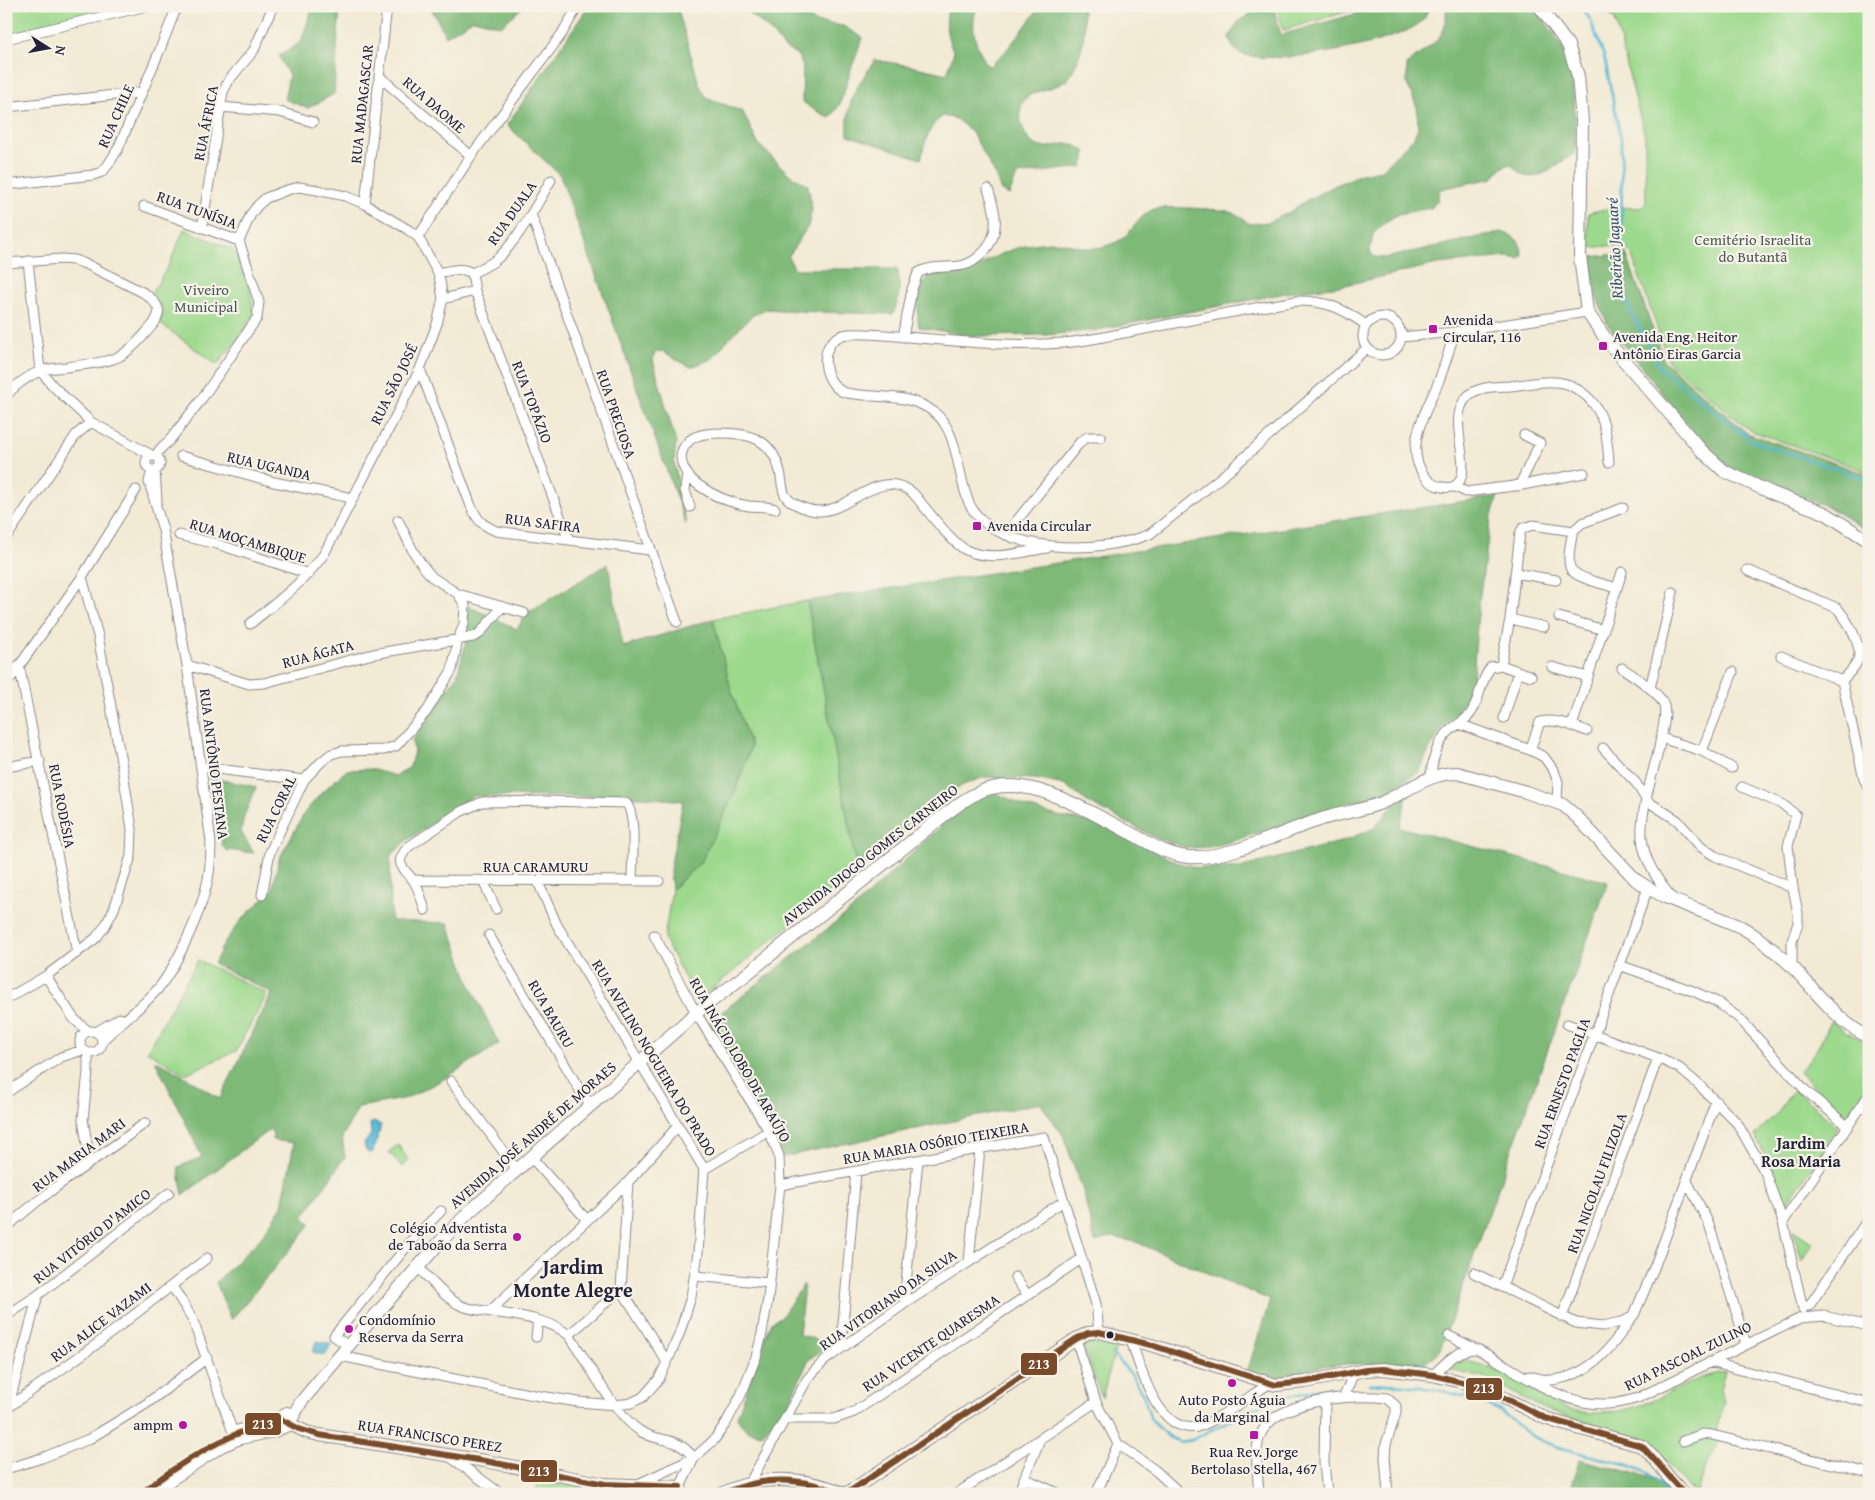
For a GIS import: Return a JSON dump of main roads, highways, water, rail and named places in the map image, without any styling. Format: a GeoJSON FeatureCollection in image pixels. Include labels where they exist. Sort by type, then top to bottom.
{"type":"FeatureCollection","features":[{"type":"Feature","properties":{"kind":"water"},"geometry":{"type":"Polygon","coordinates":[[[373,1122],[381,1125],[373,1152],[369,1153],[366,1151],[364,1144],[371,1134],[370,1124],[373,1122]]]}},
{"type":"Feature","properties":{"kind":"water"},"geometry":{"type":"Polygon","coordinates":[[[316,1341],[331,1344],[325,1356],[313,1352],[316,1341]]]}},
{"type":"Feature","properties":{"kind":"waterway","name":"Ribeirão Jaguaré"},"geometry":{"type":"LineString","coordinates":[[1580,6],[1590,19],[1604,56],[1621,139],[1622,251],[1626,302],[1660,368],[1752,441],[1869,480]]}},
{"type":"Feature","properties":{"kind":"waterway"},"geometry":{"type":"LineString","coordinates":[[1112,1354],[1132,1375],[1144,1397],[1151,1420],[1169,1437],[1180,1442],[1192,1440],[1253,1408],[1281,1398],[1330,1387]]}},
{"type":"Feature","properties":{"kind":"waterway"},"geometry":{"type":"LineString","coordinates":[[1369,1384],[1419,1387],[1472,1399],[1501,1412],[1528,1433],[1544,1442],[1642,1470],[1657,1481],[1668,1494]]}},
{"type":"Feature","properties":{"kind":"place","name":"Avenida Circular, 116"},"geometry":{"type":"Point","coordinates":[1433,329]}},
{"type":"Feature","properties":{"kind":"place","name":"Avenida Eng. Heitor Antônio Eiras Garcia"},"geometry":{"type":"Point","coordinates":[1603,346]}},
{"type":"Feature","properties":{"kind":"place","name":"Avenida Circular"},"geometry":{"type":"Point","coordinates":[977,526]}},
{"type":"Feature","properties":{"kind":"place","name":"Colégio Adventista de Taboão da Serra"},"geometry":{"type":"Point","coordinates":[517,1237]}},
{"type":"Feature","properties":{"kind":"place","name":"Condomínio Reserva da Serra"},"geometry":{"type":"Point","coordinates":[349,1329]}},
{"type":"Feature","properties":{"kind":"place","name":"Auto Posto Águia da Marginal"},"geometry":{"type":"Point","coordinates":[1232,1383]}},
{"type":"Feature","properties":{"kind":"place","name":"ampm"},"geometry":{"type":"Point","coordinates":[183,1425]}},
{"type":"Feature","properties":{"kind":"place","name":"Rua Rev. Jorge Bertolaso Stella, 467"},"geometry":{"type":"Point","coordinates":[1254,1435]}},
{"type":"Feature","properties":{"kind":"district","name":"Jardim Rosa Maria"},"geometry":{"type":"Point","coordinates":[1801,1152]}},
{"type":"Feature","properties":{"kind":"district","name":"Jardim Monte Alegre"},"geometry":{"type":"Point","coordinates":[573,1278]}},
{"type":"Feature","properties":{"kind":"park label","name":"Cemitério Israelita do Butantã"},"geometry":{"type":"Point","coordinates":[1753,248]}},
{"type":"Feature","properties":{"kind":"park label","name":"Viveiro Municipal"},"geometry":{"type":"Point","coordinates":[206,298]}}]}
